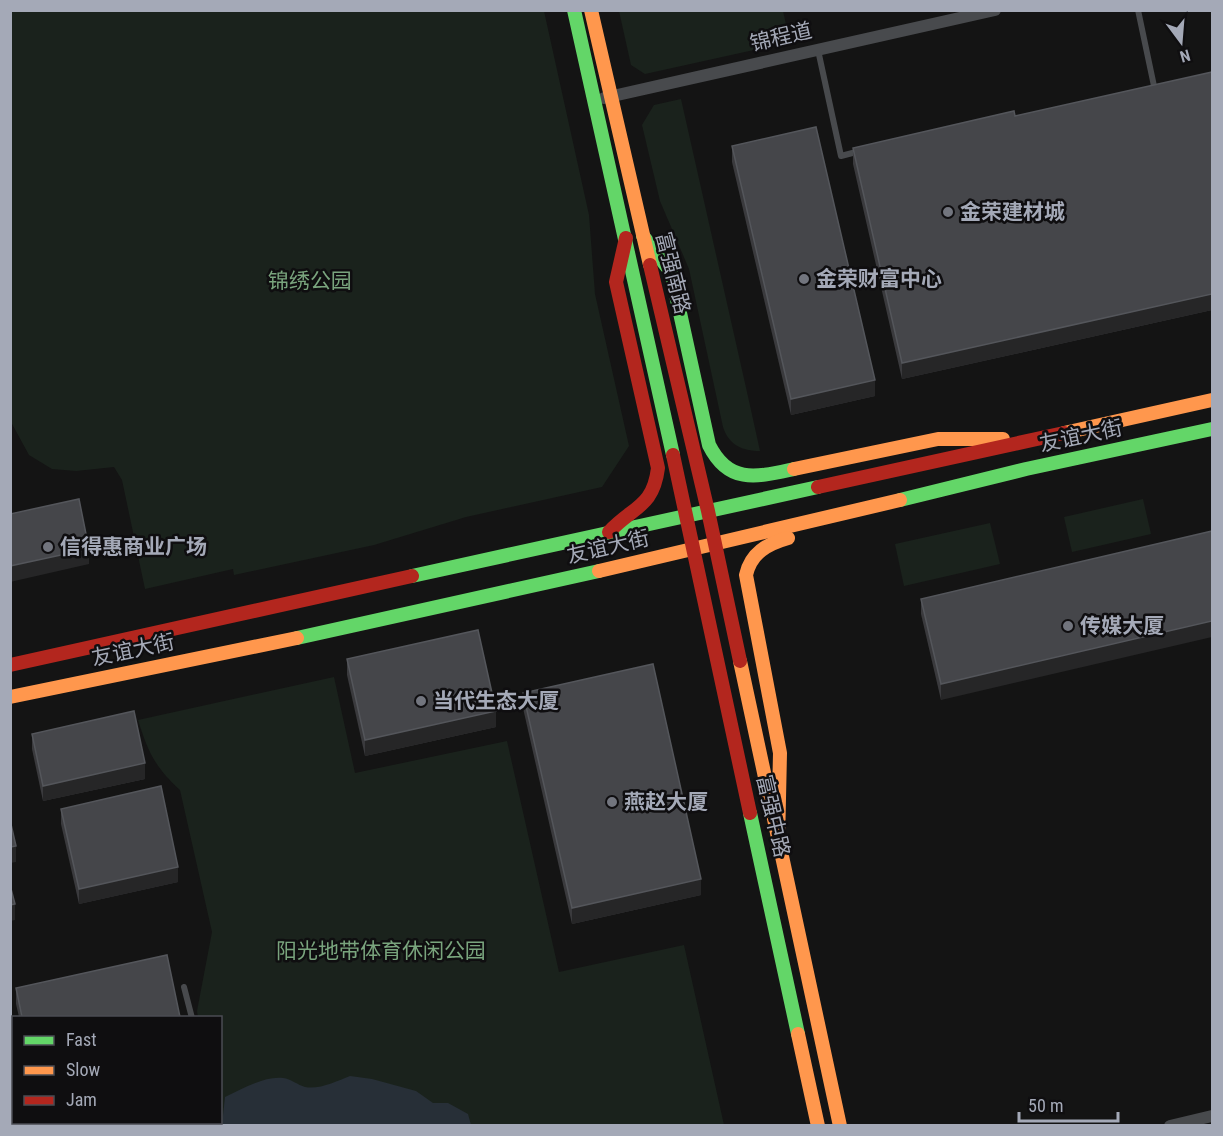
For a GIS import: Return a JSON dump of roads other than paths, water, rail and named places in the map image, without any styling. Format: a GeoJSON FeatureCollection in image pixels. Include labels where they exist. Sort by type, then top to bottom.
{"type":"FeatureCollection","features":[{"type":"Feature","properties":{"kind":"main road","name":"富强南路"},"geometry":{"type":"LineString","coordinates":[[574,10],[626,238],[685,516]]}},
{"type":"Feature","properties":{"kind":"main road","name":"富强南路"},"geometry":{"type":"LineString","coordinates":[[591,10],[715,545]]}},
{"type":"Feature","properties":{"kind":"main road"},"geometry":{"type":"LineString","coordinates":[[642,236],[671,272],[712,454],[739,476],[757,477],[938,439],[1042,439]]}},
{"type":"Feature","properties":{"kind":"main road"},"geometry":{"type":"LineString","coordinates":[[608,533],[625,515],[643,505],[650,496],[655,487],[658,468],[616,282],[626,238]]}},
{"type":"Feature","properties":{"kind":"main road","name":"友谊大街"},"geometry":{"type":"LineString","coordinates":[[10,665],[1212,400]]}},
{"type":"Feature","properties":{"kind":"main road","name":"友谊大街"},"geometry":{"type":"LineString","coordinates":[[10,697],[310,635],[715,545],[1026,469],[1212,429]]}},
{"type":"Feature","properties":{"kind":"main road"},"geometry":{"type":"LineString","coordinates":[[778,844],[780,753],[747,587],[746,575],[750,560],[763,548],[778,540],[970,494],[1026,469]]}},
{"type":"Feature","properties":{"kind":"main road","name":"富强中路"},"geometry":{"type":"LineString","coordinates":[[685,516],[818,1125]]}},
{"type":"Feature","properties":{"kind":"main road","name":"富强中路"},"geometry":{"type":"LineString","coordinates":[[715,545],[840,1125]]}},
{"type":"Feature","properties":{"kind":"street","name":"锦程道"},"geometry":{"type":"LineString","coordinates":[[594,100],[995,10]]}},
{"type":"Feature","properties":{"kind":"street"},"geometry":{"type":"LineString","coordinates":[[1170,1125],[1212,1116]]}},
{"type":"Feature","properties":{"kind":"lane"},"geometry":{"type":"LineString","coordinates":[[1138,10],[1155,86]]}},
{"type":"Feature","properties":{"kind":"lane"},"geometry":{"type":"LineString","coordinates":[[817,49],[841,156],[864,150]]}},
{"type":"Feature","properties":{"kind":"lane"},"geometry":{"type":"LineString","coordinates":[[1143,88],[1166,83]]}},
{"type":"Feature","properties":{"kind":"lane"},"geometry":{"type":"LineString","coordinates":[[184,987],[192,1016]]}},
{"type":"Feature","properties":{"kind":"place","name":"金荣建材城"},"geometry":{"type":"Point","coordinates":[948,212]}},
{"type":"Feature","properties":{"kind":"place","name":"金荣财富中心"},"geometry":{"type":"Point","coordinates":[804,279]}},
{"type":"Feature","properties":{"kind":"place","name":"信得惠商业广场"},"geometry":{"type":"Point","coordinates":[48,547]}},
{"type":"Feature","properties":{"kind":"place","name":"传媒大厦"},"geometry":{"type":"Point","coordinates":[1068,626]}},
{"type":"Feature","properties":{"kind":"place","name":"当代生态大厦"},"geometry":{"type":"Point","coordinates":[421,701]}},
{"type":"Feature","properties":{"kind":"place","name":"燕赵大厦"},"geometry":{"type":"Point","coordinates":[612,802]}},
{"type":"Feature","properties":{"kind":"park label","name":"锦绣公园"},"geometry":{"type":"Point","coordinates":[310,281]}},
{"type":"Feature","properties":{"kind":"park label","name":"阳光地带体育休闲公园"},"geometry":{"type":"Point","coordinates":[381,951]}}]}
